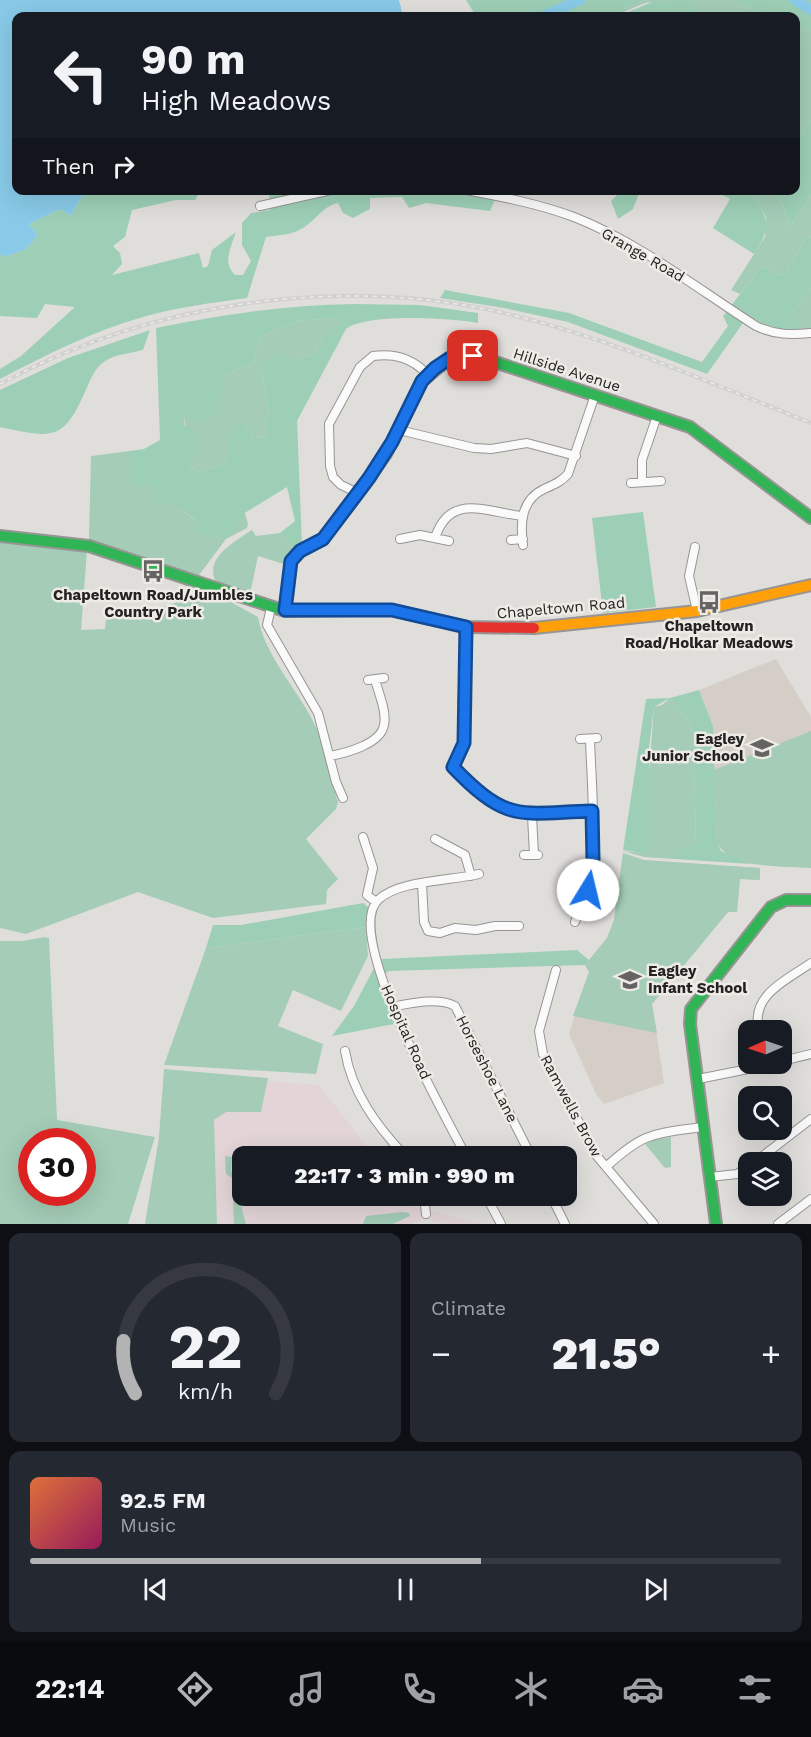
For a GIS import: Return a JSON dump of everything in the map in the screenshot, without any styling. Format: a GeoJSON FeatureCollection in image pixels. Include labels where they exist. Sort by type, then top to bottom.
{"type":"FeatureCollection","features":[{"type":"Feature","properties":{"kind":"street"},"geometry":{"type":"LineString","coordinates":[[260,206],[309,195]]}},
{"type":"Feature","properties":{"kind":"street","name":"Grange Road"},"geometry":{"type":"LineString","coordinates":[[492,195],[517,200],[575,218],[660,264],[756,326],[770,332],[790,335],[811,333]]}},
{"type":"Feature","properties":{"kind":"street"},"geometry":{"type":"LineString","coordinates":[[358,493],[341,485],[333,477],[328,429],[360,367],[373,356],[401,357],[418,364],[427,374]]}},
{"type":"Feature","properties":{"kind":"street","name":"Hillside Avenue"},"geometry":{"type":"LineString","coordinates":[[285,610],[291,561],[300,551],[323,539],[358,493],[399,430],[427,374],[450,358],[473,356],[690,427],[811,518]]}},
{"type":"Feature","properties":{"kind":"street"},"geometry":{"type":"LineString","coordinates":[[511,540],[523,542],[522,516],[536,494],[564,479],[576,456],[595,395]]}},
{"type":"Feature","properties":{"kind":"street"},"geometry":{"type":"LineString","coordinates":[[642,482],[642,460],[657,416]]}},
{"type":"Feature","properties":{"kind":"street"},"geometry":{"type":"LineString","coordinates":[[399,430],[474,448],[491,449],[527,443],[576,456]]}},
{"type":"Feature","properties":{"kind":"street"},"geometry":{"type":"LineString","coordinates":[[632,483],[661,481]]}},
{"type":"Feature","properties":{"kind":"street"},"geometry":{"type":"LineString","coordinates":[[435,538],[445,517],[463,508],[522,516]]}},
{"type":"Feature","properties":{"kind":"street"},"geometry":{"type":"LineString","coordinates":[[400,539],[420,535],[449,542]]}},
{"type":"Feature","properties":{"kind":"street","name":"Chapeltown Road"},"geometry":{"type":"LineString","coordinates":[[0,536],[89,546],[271,608],[392,610],[466,627],[507,630],[697,611],[811,585]]}},
{"type":"Feature","properties":{"kind":"street"},"geometry":{"type":"LineString","coordinates":[[696,546],[689,576],[697,611]]}},
{"type":"Feature","properties":{"kind":"street"},"geometry":{"type":"LineString","coordinates":[[271,608],[267,625],[310,696],[343,798]]}},
{"type":"Feature","properties":{"kind":"street"},"geometry":{"type":"LineString","coordinates":[[466,627],[464,743],[453,767],[474,789],[496,804],[516,813],[532,815],[592,811]]}},
{"type":"Feature","properties":{"kind":"street"},"geometry":{"type":"LineString","coordinates":[[330,756],[353,750],[376,737],[384,728],[384,716],[372,679],[384,678]]}},
{"type":"Feature","properties":{"kind":"street"},"geometry":{"type":"LineString","coordinates":[[575,922],[584,901],[593,859],[594,738],[580,739]]}},
{"type":"Feature","properties":{"kind":"street"},"geometry":{"type":"LineString","coordinates":[[524,855],[536,855],[532,815]]}},
{"type":"Feature","properties":{"kind":"street","name":"Hospital Road"},"geometry":{"type":"LineString","coordinates":[[363,837],[373,868],[368,894],[376,902],[371,915],[373,946],[392,1007],[461,1146]]}},
{"type":"Feature","properties":{"kind":"street"},"geometry":{"type":"LineString","coordinates":[[376,902],[407,885],[475,875],[465,855],[438,841],[437,851]]}},
{"type":"Feature","properties":{"kind":"street"},"geometry":{"type":"LineString","coordinates":[[423,883],[424,922],[428,932],[440,933],[455,928],[477,930],[509,923],[519,926]]}},
{"type":"Feature","properties":{"kind":"street"},"geometry":{"type":"LineString","coordinates":[[572,896],[584,901]]}},
{"type":"Feature","properties":{"kind":"street"},"geometry":{"type":"LineString","coordinates":[[716,1224],[690,1024],[694,1004],[771,907],[786,900],[811,900]]}},
{"type":"Feature","properties":{"kind":"street"},"geometry":{"type":"LineString","coordinates":[[757,1020],[762,1000],[811,963]]}},
{"type":"Feature","properties":{"kind":"street","name":"Ramwells Brow"},"geometry":{"type":"LineString","coordinates":[[556,970],[540,1031],[541,1047],[591,1148],[654,1224]]}},
{"type":"Feature","properties":{"kind":"street","name":"Horseshoe Lane"},"geometry":{"type":"LineString","coordinates":[[392,1007],[428,1003],[447,1003],[455,1006],[526,1146]]}},
{"type":"Feature","properties":{"kind":"street"},"geometry":{"type":"LineString","coordinates":[[345,1051],[348,1070],[367,1111],[397,1146]]}},
{"type":"Feature","properties":{"kind":"street"},"geometry":{"type":"LineString","coordinates":[[792,1059],[811,1054]]}},
{"type":"Feature","properties":{"kind":"street"},"geometry":{"type":"LineString","coordinates":[[698,1079],[738,1071]]}},
{"type":"Feature","properties":{"kind":"street"},"geometry":{"type":"LineString","coordinates":[[768,1152],[811,1119]]}},
{"type":"Feature","properties":{"kind":"street"},"geometry":{"type":"LineString","coordinates":[[606,1167],[639,1139],[663,1132],[703,1127]]}},
{"type":"Feature","properties":{"kind":"street"},"geometry":{"type":"LineString","coordinates":[[710,1177],[738,1173]]}},
{"type":"Feature","properties":{"kind":"street"},"geometry":{"type":"LineString","coordinates":[[778,1224],[811,1199]]}},
{"type":"Feature","properties":{"kind":"street"},"geometry":{"type":"LineString","coordinates":[[425,1206],[426,1214]]}},
{"type":"Feature","properties":{"kind":"street"},"geometry":{"type":"LineString","coordinates":[[491,1206],[501,1224]]}},
{"type":"Feature","properties":{"kind":"street"},"geometry":{"type":"LineString","coordinates":[[556,1206],[566,1224]]}},
{"type":"Feature","properties":{"kind":"shaded area","name":"Eagley Junior School"},"geometry":{"type":"Polygon","coordinates":[[[776,659],[811,717],[811,868],[751,864],[717,843],[713,726],[699,690],[776,659]]]}},
{"type":"Feature","properties":{"kind":"shaded area","name":"Eagley Infant School"},"geometry":{"type":"Polygon","coordinates":[[[623,853],[644,860],[760,868],[760,880],[740,879],[737,912],[728,912],[652,1004],[664,1083],[604,1104],[596,1094],[569,1034],[589,972],[585,965],[607,938],[614,920],[623,853]]]}},
{"type":"Feature","properties":{"kind":"shaded area"},"geometry":{"type":"Polygon","coordinates":[[[267,1081],[319,1085],[366,1146],[232,1146],[232,1206],[411,1206],[482,1224],[444,1224],[424,1219],[410,1224],[217,1224],[214,1120],[226,1112],[261,1112],[267,1081]]]}},
{"type":"Feature","properties":{"kind":"green space"},"geometry":{"type":"Polygon","coordinates":[[[466,0],[644,0],[616,12],[474,12],[466,0]]]}},
{"type":"Feature","properties":{"kind":"green space"},"geometry":{"type":"Polygon","coordinates":[[[644,0],[726,0],[759,12],[688,12],[653,2],[624,12],[616,12],[644,0]]]}},
{"type":"Feature","properties":{"kind":"green space"},"geometry":{"type":"Polygon","coordinates":[[[690,0],[699,12],[628,12],[652,2],[690,0]]]}},
{"type":"Feature","properties":{"kind":"green space"},"geometry":{"type":"Polygon","coordinates":[[[726,0],[811,0],[811,32],[800,28],[800,12],[759,12],[726,0]]]}},
{"type":"Feature","properties":{"kind":"green space"},"geometry":{"type":"Polygon","coordinates":[[[800,28],[811,32],[811,120],[800,138],[800,28]]]}},
{"type":"Feature","properties":{"kind":"green space"},"geometry":{"type":"Polygon","coordinates":[[[811,120],[811,195],[790,227],[782,203],[776,195],[800,195],[800,138],[811,120]]]}},
{"type":"Feature","properties":{"kind":"green space"},"geometry":{"type":"Polygon","coordinates":[[[83,195],[198,195],[195,200],[176,200],[132,210],[125,237],[113,246],[120,253],[122,264],[112,275],[199,253],[203,268],[208,266],[212,250],[236,232],[228,260],[235,275],[243,275],[251,261],[242,245],[242,223],[251,213],[270,210],[269,195],[497,195],[490,211],[426,203],[409,208],[402,197],[370,198],[370,209],[353,218],[343,213],[338,203],[324,210],[299,230],[266,237],[247,298],[169,311],[124,323],[70,344],[0,379],[0,369],[21,356],[75,307],[45,304],[37,318],[0,316],[0,254],[4,257],[26,249],[38,235],[29,224],[60,209],[71,216],[83,195]]]}},
{"type":"Feature","properties":{"kind":"green space"},"geometry":{"type":"Polygon","coordinates":[[[617,195],[638,195],[633,209],[618,219],[611,201],[617,195]]]}},
{"type":"Feature","properties":{"kind":"green space"},"geometry":{"type":"Polygon","coordinates":[[[722,195],[753,195],[761,208],[766,228],[754,254],[713,228],[730,199],[722,195]]]}},
{"type":"Feature","properties":{"kind":"green space"},"geometry":{"type":"Polygon","coordinates":[[[753,195],[776,195],[782,203],[790,227],[811,195],[811,236],[803,243],[785,273],[780,275],[762,266],[740,294],[731,290],[765,237],[766,217],[753,195]]]}},
{"type":"Feature","properties":{"kind":"green space"},"geometry":{"type":"Polygon","coordinates":[[[811,236],[811,289],[791,315],[799,320],[798,331],[773,329],[748,316],[707,374],[568,322],[504,308],[440,298],[445,290],[569,313],[702,362],[728,326],[723,316],[762,266],[780,275],[785,273],[803,243],[811,236]]]}},
{"type":"Feature","properties":{"kind":"green space"},"geometry":{"type":"Polygon","coordinates":[[[811,289],[811,330],[798,331],[791,315],[811,289]]]}},
{"type":"Feature","properties":{"kind":"green space"},"geometry":{"type":"Polygon","coordinates":[[[354,304],[420,305],[478,313],[478,323],[409,318],[372,321],[346,329],[297,421],[302,545],[293,549],[280,533],[295,521],[287,487],[243,514],[226,539],[198,533],[199,523],[175,506],[158,503],[149,483],[141,487],[130,486],[130,451],[144,449],[160,440],[156,328],[255,311],[354,304]],[[329,318],[298,321],[260,337],[254,363],[221,376],[226,384],[213,417],[201,423],[184,416],[184,425],[196,432],[199,450],[188,466],[200,472],[227,462],[227,440],[240,424],[246,424],[253,438],[268,437],[265,420],[269,414],[261,366],[264,360],[279,353],[296,360],[315,353],[321,340],[342,322],[329,318]]]}},
{"type":"Feature","properties":{"kind":"green space"},"geometry":{"type":"Polygon","coordinates":[[[329,318],[343,322],[321,340],[315,353],[296,360],[287,357],[261,366],[269,414],[265,420],[268,437],[253,438],[246,424],[227,440],[227,462],[200,472],[188,466],[184,415],[221,376],[254,363],[260,337],[298,321],[329,318]]]}},
{"type":"Feature","properties":{"kind":"green space"},"geometry":{"type":"Polygon","coordinates":[[[150,330],[143,350],[115,356],[100,365],[93,374],[72,417],[56,432],[34,433],[0,427],[0,390],[68,358],[150,330]]]}},
{"type":"Feature","properties":{"kind":"green space"},"geometry":{"type":"Polygon","coordinates":[[[130,451],[130,486],[149,483],[167,502],[181,509],[199,523],[245,513],[247,528],[226,539],[199,575],[191,576],[89,540],[91,456],[130,451]]]}},
{"type":"Feature","properties":{"kind":"green space"},"geometry":{"type":"Polygon","coordinates":[[[643,512],[656,607],[603,613],[592,518],[643,512]]]}},
{"type":"Feature","properties":{"kind":"green space"},"geometry":{"type":"Polygon","coordinates":[[[252,530],[256,536],[280,533],[293,549],[284,564],[258,556],[250,594],[217,584],[213,575],[217,559],[229,546],[252,530]]]}},
{"type":"Feature","properties":{"kind":"green space"},"geometry":{"type":"Polygon","coordinates":[[[0,542],[87,550],[81,630],[105,629],[106,620],[169,605],[209,590],[258,617],[269,648],[306,708],[321,739],[338,802],[336,809],[306,839],[338,879],[327,890],[326,904],[213,918],[138,892],[26,934],[0,928],[0,542]]]}},
{"type":"Feature","properties":{"kind":"green space"},"geometry":{"type":"Polygon","coordinates":[[[699,690],[713,726],[717,843],[721,851],[751,864],[675,859],[675,852],[696,842],[693,726],[670,698],[699,690]]]}},
{"type":"Feature","properties":{"kind":"green space"},"geometry":{"type":"Polygon","coordinates":[[[670,698],[693,726],[696,842],[676,852],[675,859],[644,857],[623,851],[643,853],[654,707],[662,705],[670,698]]]}},
{"type":"Feature","properties":{"kind":"green space"},"geometry":{"type":"Polygon","coordinates":[[[670,698],[654,707],[649,748],[650,846],[643,853],[623,850],[646,699],[670,698]]]}},
{"type":"Feature","properties":{"kind":"green space"},"geometry":{"type":"Polygon","coordinates":[[[811,731],[811,868],[773,866],[733,858],[717,843],[714,770],[811,731]]]}},
{"type":"Feature","properties":{"kind":"green space","name":"Eagley Infant School"},"geometry":{"type":"Polygon","coordinates":[[[623,853],[644,860],[760,868],[760,880],[740,879],[737,912],[728,912],[652,1004],[657,1033],[573,1016],[589,972],[585,965],[607,938],[614,920],[623,853]]]}},
{"type":"Feature","properties":{"kind":"green space"},"geometry":{"type":"Polygon","coordinates":[[[363,903],[368,907],[366,927],[206,948],[213,925],[241,925],[363,903]]]}},
{"type":"Feature","properties":{"kind":"green space"},"geometry":{"type":"Polygon","coordinates":[[[366,927],[368,956],[341,1011],[293,990],[278,1026],[323,1044],[316,1074],[164,1065],[206,948],[366,927]]]}},
{"type":"Feature","properties":{"kind":"green space"},"geometry":{"type":"Polygon","coordinates":[[[49,938],[57,1120],[155,1137],[128,1224],[0,1224],[0,941],[49,938]]]}},
{"type":"Feature","properties":{"kind":"green space"},"geometry":{"type":"Polygon","coordinates":[[[577,950],[589,960],[585,965],[389,971],[385,974],[381,959],[577,950]]]}},
{"type":"Feature","properties":{"kind":"green space"},"geometry":{"type":"Polygon","coordinates":[[[374,968],[394,1024],[332,1036],[354,1006],[374,968]]]}},
{"type":"Feature","properties":{"kind":"green space"},"geometry":{"type":"Polygon","coordinates":[[[164,1069],[268,1078],[261,1112],[226,1112],[214,1120],[217,1224],[145,1224],[159,1137],[164,1069]]]}},
{"type":"Feature","properties":{"kind":"green space"},"geometry":{"type":"Polygon","coordinates":[[[671,1137],[671,1167],[665,1168],[645,1144],[671,1137]]]}},
{"type":"Feature","properties":{"kind":"green space"},"geometry":{"type":"Polygon","coordinates":[[[225,1156],[232,1157],[232,1178],[226,1174],[225,1156]]]}},
{"type":"Feature","properties":{"kind":"green space"},"geometry":{"type":"Polygon","coordinates":[[[233,1206],[241,1206],[246,1224],[234,1224],[233,1206]]]}},
{"type":"Feature","properties":{"kind":"green space"},"geometry":{"type":"Polygon","coordinates":[[[409,1213],[410,1216],[393,1224],[363,1224],[366,1216],[409,1213]]]}},
{"type":"Feature","properties":{"kind":"water"},"geometry":{"type":"Polygon","coordinates":[[[0,0],[399,0],[402,12],[12,12],[12,195],[83,195],[71,216],[60,209],[29,224],[38,235],[26,249],[4,257],[0,254],[0,0]]]}},
{"type":"Feature","properties":{"kind":"waterway"},"geometry":{"type":"LineString","coordinates":[[552,12],[580,0]]}},
{"type":"Feature","properties":{"kind":"waterway"},"geometry":{"type":"LineString","coordinates":[[795,0],[811,10]]}},
{"type":"Feature","properties":{"kind":"railway"},"geometry":{"type":"LineString","coordinates":[[0,384],[59,355],[121,332],[186,315],[252,303],[319,297],[385,297],[452,303],[554,326],[628,351],[811,423]]}},
{"type":"Feature","properties":{"kind":"traffic: fast"},"geometry":{"type":"LineString","coordinates":[[285,611],[291,561],[300,551],[323,539],[386,454],[422,381],[450,358],[466,356],[486,359],[690,427],[811,518]]}},
{"type":"Feature","properties":{"kind":"traffic: fast"},"geometry":{"type":"LineString","coordinates":[[0,536],[89,546],[285,611],[357,610]]}},
{"type":"Feature","properties":{"kind":"traffic: fast"},"geometry":{"type":"LineString","coordinates":[[716,1224],[690,1024],[691,1009],[771,907],[786,900],[811,900]]}},
{"type":"Feature","properties":{"kind":"traffic: slow"},"geometry":{"type":"LineString","coordinates":[[534,628],[697,611],[811,585]]}},
{"type":"Feature","properties":{"kind":"traffic: jam"},"geometry":{"type":"LineString","coordinates":[[357,610],[392,610],[466,627],[534,628]]}},
{"type":"Feature","properties":{"kind":"place","name":"Chapeltown Road/Jumbles Country Park"},"geometry":{"type":"Point","coordinates":[153,571]}},
{"type":"Feature","properties":{"kind":"place","name":"Chapeltown Road/Holkar Meadows"},"geometry":{"type":"Point","coordinates":[709,602]}},
{"type":"Feature","properties":{"kind":"place","name":"Eagley Junior School"},"geometry":{"type":"Point","coordinates":[762,748]}},
{"type":"Feature","properties":{"kind":"place","name":"Eagley Infant School"},"geometry":{"type":"Point","coordinates":[630,980]}},
{"type":"Feature","properties":{"kind":"route"},"geometry":{"type":"LineString","coordinates":[[473,356],[450,358],[427,374],[386,454],[369,478],[323,539],[296,553],[291,561],[285,610],[392,610],[466,627],[464,743],[453,767],[474,789],[496,804],[516,813],[532,815],[592,811],[593,859],[588,890]]}}]}
